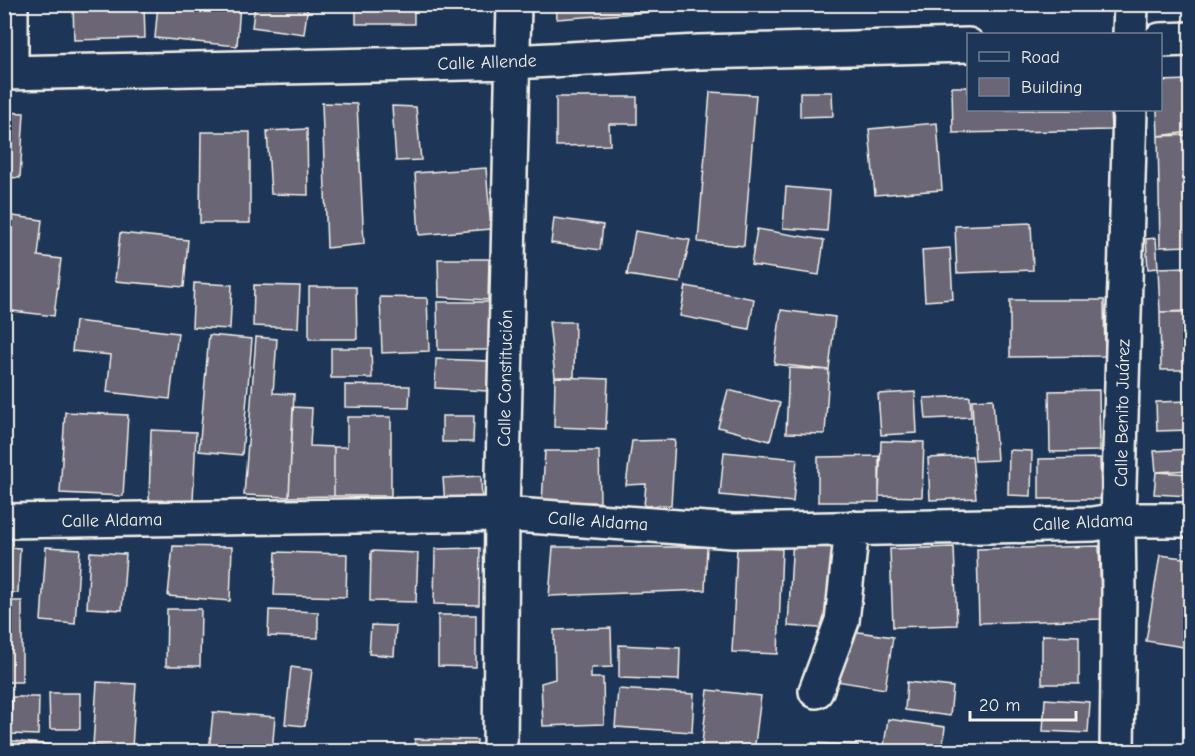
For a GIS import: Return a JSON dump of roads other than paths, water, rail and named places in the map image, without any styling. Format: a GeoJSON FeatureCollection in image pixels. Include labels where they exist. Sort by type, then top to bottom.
{"type":"FeatureCollection","features":[{"type":"Feature","properties":{"kind":"street"},"geometry":{"type":"LineString","coordinates":[[8,73],[11,4]]}},
{"type":"Feature","properties":{"kind":"street","name":"Calle Constitución"},"geometry":{"type":"LineString","coordinates":[[500,752],[502,514],[514,4]]}},
{"type":"Feature","properties":{"kind":"street"},"geometry":{"type":"LineString","coordinates":[[1130,33],[1131,4]]}},
{"type":"Feature","properties":{"kind":"street"},"geometry":{"type":"LineString","coordinates":[[1162,40],[1191,39]]}},
{"type":"Feature","properties":{"kind":"street","name":"Calle Allende"},"geometry":{"type":"LineString","coordinates":[[8,73],[513,62],[699,52],[967,45]]}},
{"type":"Feature","properties":{"kind":"street","name":"Calle Benito Juárez"},"geometry":{"type":"LineString","coordinates":[[1117,752],[1118,520],[1130,111]]}},
{"type":"Feature","properties":{"kind":"street","name":"Calle Aldama"},"geometry":{"type":"LineString","coordinates":[[4,521],[502,514],[733,531],[1191,520]]}},
{"type":"Feature","properties":{"kind":"street"},"geometry":{"type":"LineString","coordinates":[[816,691],[842,621],[852,528]]}}]}
